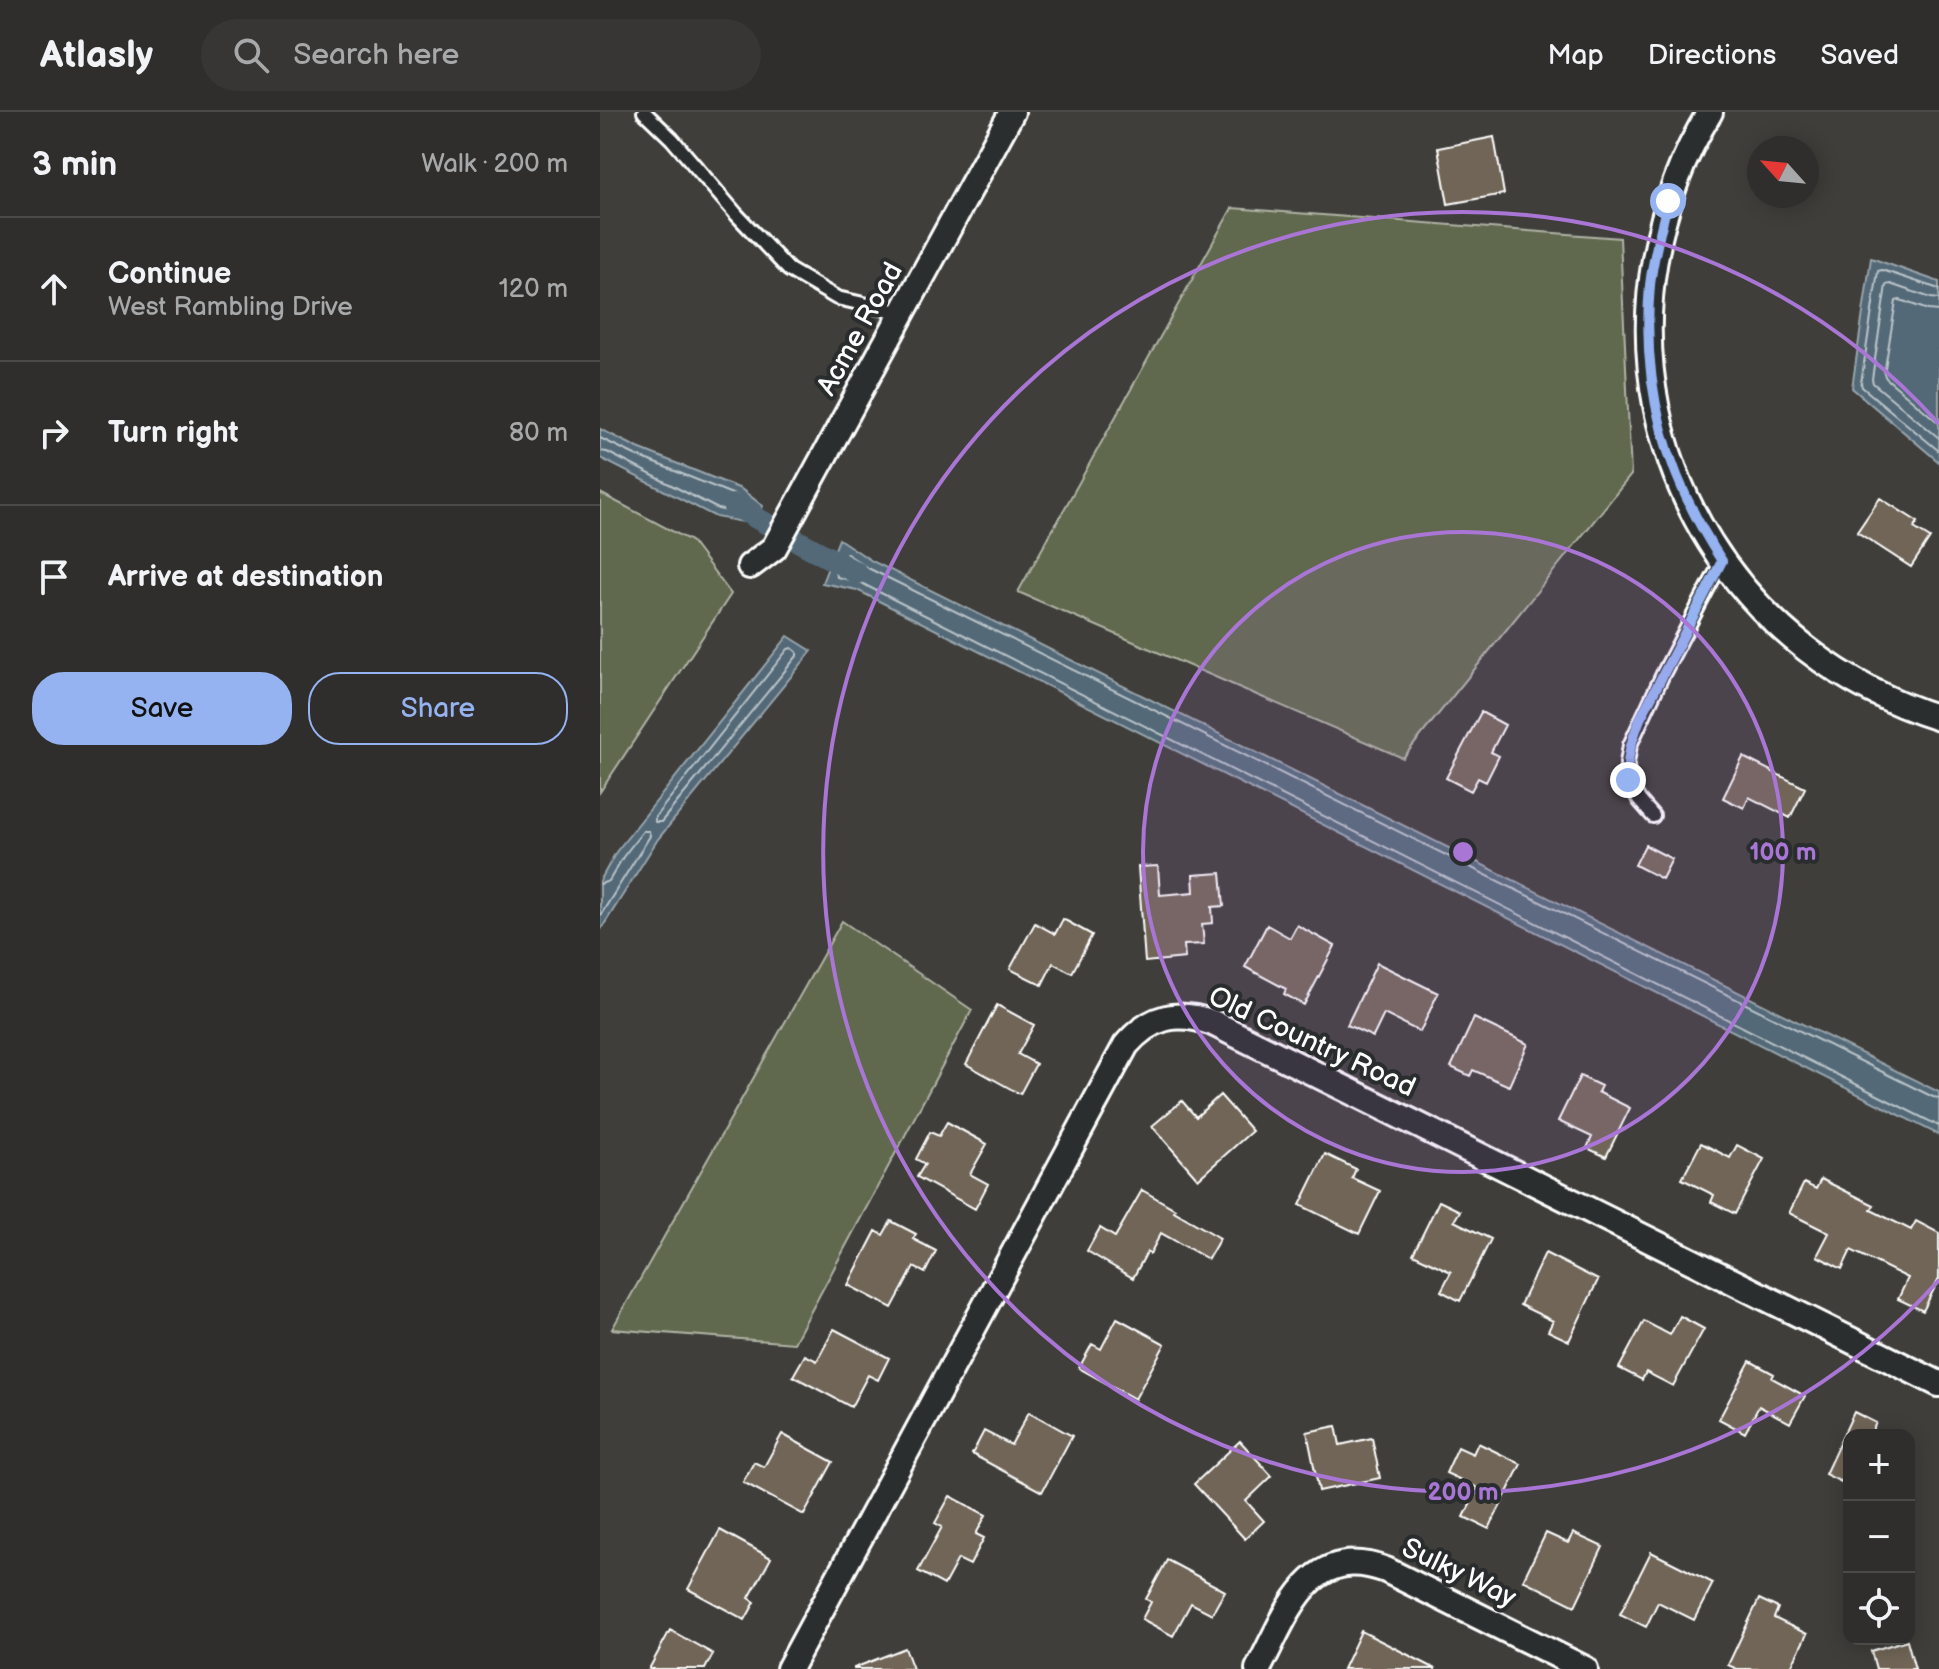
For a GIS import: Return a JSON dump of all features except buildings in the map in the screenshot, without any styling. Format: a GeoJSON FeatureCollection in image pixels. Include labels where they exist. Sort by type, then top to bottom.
{"type":"FeatureCollection","features":[{"type":"Feature","properties":{"kind":"street","name":"Acme Road"},"geometry":{"type":"LineString","coordinates":[[750,566],[774,548],[1012,112]]}},
{"type":"Feature","properties":{"kind":"street"},"geometry":{"type":"LineString","coordinates":[[1710,112],[1668,201],[1650,284],[1648,334],[1652,385],[1667,451],[1679,483],[1701,528],[1722,561],[1761,610],[1798,644],[1864,688],[1910,709],[1939,718]]}},
{"type":"Feature","properties":{"kind":"street","name":"Old Country Road"},"geometry":{"type":"LineString","coordinates":[[789,1669],[1126,1045],[1150,1024],[1165,1018],[1197,1017],[1213,1023],[1939,1384]]}},
{"type":"Feature","properties":{"kind":"street","name":"Sulky Way"},"geometry":{"type":"LineString","coordinates":[[1258,1669],[1300,1592],[1324,1571],[1355,1563],[1371,1564],[1386,1570],[1585,1669]]}},
{"type":"Feature","properties":{"kind":"lane"},"geometry":{"type":"LineString","coordinates":[[644,112],[789,270],[837,298],[903,313]]}},
{"type":"Feature","properties":{"kind":"lane"},"geometry":{"type":"LineString","coordinates":[[1653,816],[1628,780],[1630,745],[1640,719],[1722,561]]}},
{"type":"Feature","properties":{"kind":"green space"},"geometry":{"type":"Polygon","coordinates":[[[1232,208],[1620,238],[1631,475],[1403,758],[1018,592],[1232,208]]]}},
{"type":"Feature","properties":{"kind":"green space"},"geometry":{"type":"Polygon","coordinates":[[[600,493],[691,541],[731,594],[600,792],[600,493]]]}},
{"type":"Feature","properties":{"kind":"green space"},"geometry":{"type":"Polygon","coordinates":[[[842,921],[972,1010],[794,1343],[612,1329],[842,921]]]}},
{"type":"Feature","properties":{"kind":"water"},"geometry":{"type":"Polygon","coordinates":[[[1871,258],[1939,282],[1939,462],[1852,388],[1871,258]]]}},
{"type":"Feature","properties":{"kind":"water"},"geometry":{"type":"Polygon","coordinates":[[[600,429],[638,448],[741,489],[763,506],[754,524],[716,517],[600,458],[600,429]]]}},
{"type":"Feature","properties":{"kind":"water"},"geometry":{"type":"Polygon","coordinates":[[[839,539],[872,561],[1939,1092],[1939,1135],[857,590],[822,583],[839,539]]]}},
{"type":"Feature","properties":{"kind":"water"},"geometry":{"type":"Polygon","coordinates":[[[788,636],[812,651],[658,839],[600,931],[600,881],[616,852],[788,636]]]}},
{"type":"Feature","properties":{"kind":"waterway"},"geometry":{"type":"LineString","coordinates":[[733,505],[767,524]]}},
{"type":"Feature","properties":{"kind":"waterway"},"geometry":{"type":"LineString","coordinates":[[798,541],[857,573]]}},
{"type":"Feature","properties":{"kind":"route"},"geometry":{"type":"LineString","coordinates":[[1628,780],[1630,745],[1640,719],[1722,561],[1701,528],[1679,483],[1667,451],[1652,385],[1648,334],[1650,284],[1668,201]]}}]}
